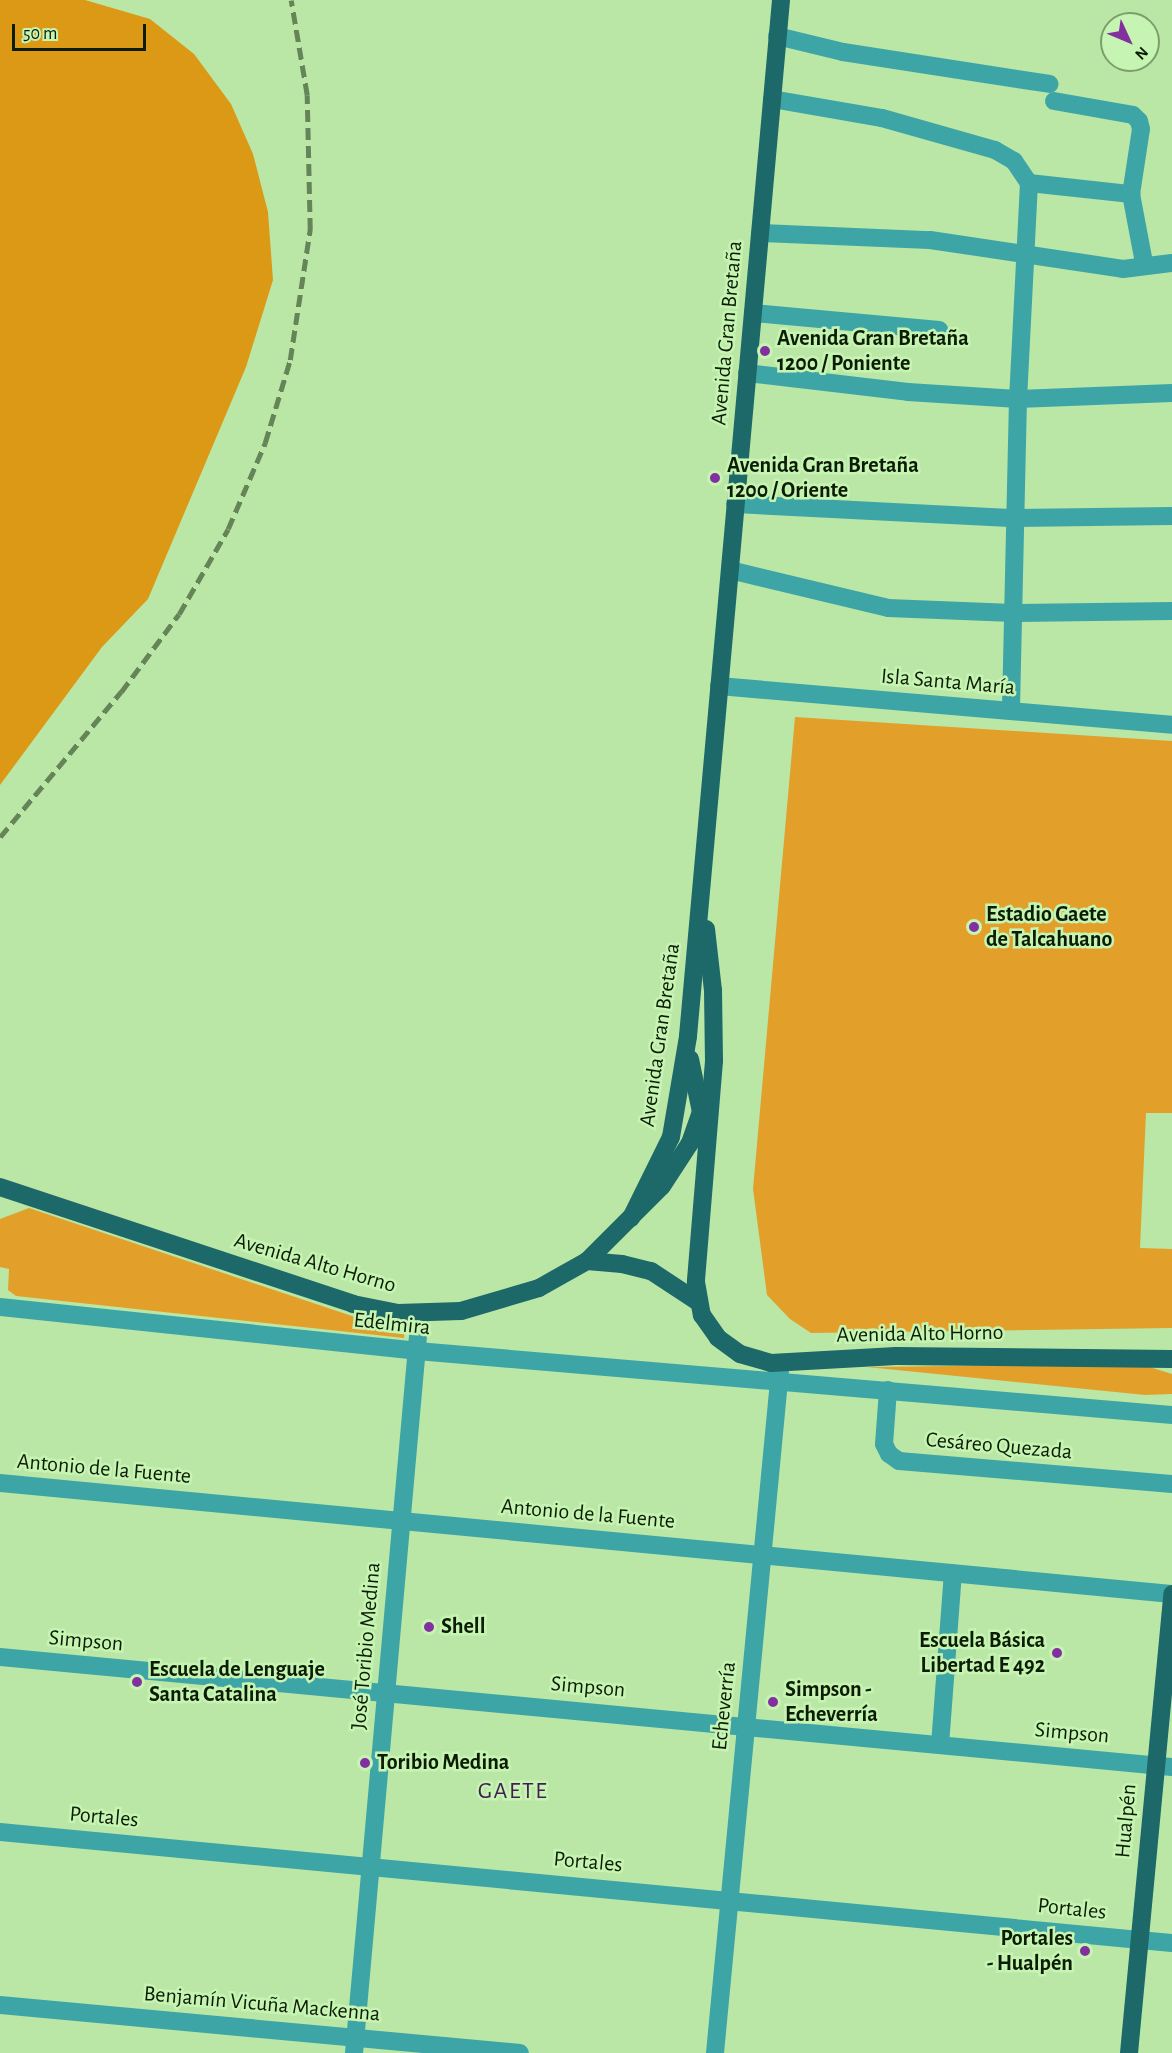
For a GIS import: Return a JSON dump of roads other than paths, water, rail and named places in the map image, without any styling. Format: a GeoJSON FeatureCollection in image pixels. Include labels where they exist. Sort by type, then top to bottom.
{"type":"FeatureCollection","features":[{"type":"Feature","properties":{"kind":"main road","name":"Avenida Gran Bretaña"},"geometry":{"type":"LineString","coordinates":[[631,1218],[671,1137],[688,1036],[781,0]]}},
{"type":"Feature","properties":{"kind":"main road","name":"Avenida Gran Bretaña"},"geometry":{"type":"LineString","coordinates":[[698,1302],[697,1238],[714,1061],[713,990],[701,885]]}},
{"type":"Feature","properties":{"kind":"main road"},"geometry":{"type":"LineString","coordinates":[[688,1036],[701,1113]]}},
{"type":"Feature","properties":{"kind":"main road","name":"Avenida Gran Bretaña"},"geometry":{"type":"LineString","coordinates":[[587,1261],[631,1218],[677,1165],[701,1113],[714,1061]]}},
{"type":"Feature","properties":{"kind":"main road","name":"Avenida Gran Bretaña"},"geometry":{"type":"LineString","coordinates":[[701,1113],[707,1149]]}},
{"type":"Feature","properties":{"kind":"main road","name":"Avenida Alto Horno"},"geometry":{"type":"LineString","coordinates":[[0,1187],[353,1304],[420,1314],[461,1311],[508,1300],[539,1288],[587,1261]]}},
{"type":"Feature","properties":{"kind":"main road","name":"Avenida Alto Horno"},"geometry":{"type":"LineString","coordinates":[[0,1199],[28,1197]]}},
{"type":"Feature","properties":{"kind":"main road"},"geometry":{"type":"LineString","coordinates":[[587,1261],[622,1264],[651,1272],[698,1302]]}},
{"type":"Feature","properties":{"kind":"main road","name":"Avenida Alto Horno"},"geometry":{"type":"LineString","coordinates":[[698,1302],[709,1327],[728,1347],[780,1372],[896,1356],[1172,1359]]}},
{"type":"Feature","properties":{"kind":"main road","name":"Hualpén"},"geometry":{"type":"LineString","coordinates":[[1129,2053],[1139,1939],[1164,1766],[1172,1594]]}},
{"type":"Feature","properties":{"kind":"street"},"geometry":{"type":"LineString","coordinates":[[777,36],[843,52],[1052,93],[1133,116],[1139,121],[1142,129],[1131,194],[1144,263]]}},
{"type":"Feature","properties":{"kind":"street"},"geometry":{"type":"LineString","coordinates":[[772,99],[882,118],[996,150],[1014,161],[1029,183],[1023,255],[1018,399],[1011,711]]}},
{"type":"Feature","properties":{"kind":"street"},"geometry":{"type":"LineString","coordinates":[[1029,183],[1131,194]]}},
{"type":"Feature","properties":{"kind":"street"},"geometry":{"type":"LineString","coordinates":[[760,233],[930,240],[1123,269],[1144,263],[1172,263]]}},
{"type":"Feature","properties":{"kind":"street"},"geometry":{"type":"LineString","coordinates":[[753,314],[939,330]]}},
{"type":"Feature","properties":{"kind":"street"},"geometry":{"type":"LineString","coordinates":[[747,373],[908,392],[1018,399],[1172,393]]}},
{"type":"Feature","properties":{"kind":"street"},"geometry":{"type":"LineString","coordinates":[[735,504],[1015,518],[1172,516]]}},
{"type":"Feature","properties":{"kind":"street"},"geometry":{"type":"LineString","coordinates":[[730,570],[888,608],[1013,613],[1172,611]]}},
{"type":"Feature","properties":{"kind":"street","name":"Isla Santa María"},"geometry":{"type":"LineString","coordinates":[[719,686],[1172,725]]}},
{"type":"Feature","properties":{"kind":"street","name":"Edelmira"},"geometry":{"type":"LineString","coordinates":[[0,1307],[417,1351],[780,1372]]}},
{"type":"Feature","properties":{"kind":"street","name":"José Toribio Medina"},"geometry":{"type":"LineString","coordinates":[[354,2045],[420,1314]]}},
{"type":"Feature","properties":{"kind":"street","name":"Avenida Alto Horno"},"geometry":{"type":"LineString","coordinates":[[780,1372],[888,1390],[1172,1415]]}},
{"type":"Feature","properties":{"kind":"street","name":"Echeverría"},"geometry":{"type":"LineString","coordinates":[[715,2053],[780,1372]]}},
{"type":"Feature","properties":{"kind":"street","name":"Cesáreo Quezada"},"geometry":{"type":"LineString","coordinates":[[888,1390],[884,1444],[889,1454],[899,1461],[1172,1484]]}},
{"type":"Feature","properties":{"kind":"street","name":"Antonio de la Fuente"},"geometry":{"type":"LineString","coordinates":[[0,1483],[1172,1594]]}},
{"type":"Feature","properties":{"kind":"street"},"geometry":{"type":"LineString","coordinates":[[940,1745],[953,1573]]}},
{"type":"Feature","properties":{"kind":"street","name":"Simpson"},"geometry":{"type":"LineString","coordinates":[[0,1657],[1164,1766]]}},
{"type":"Feature","properties":{"kind":"street","name":"Portales"},"geometry":{"type":"LineString","coordinates":[[0,1832],[1172,1943]]}},
{"type":"Feature","properties":{"kind":"street","name":"Benjamín Vicuña Mackenna"},"geometry":{"type":"LineString","coordinates":[[0,2005],[354,2045],[520,2053]]}},
{"type":"Feature","properties":{"kind":"railway"},"geometry":{"type":"LineString","coordinates":[[0,837],[121,692],[179,614],[228,529],[265,443],[290,360],[310,230],[307,95],[291,0]]}},
{"type":"Feature","properties":{"kind":"place","name":"Avenida Gran Bretaña 1200 / Poniente"},"geometry":{"type":"Point","coordinates":[765,351]}},
{"type":"Feature","properties":{"kind":"place","name":"Avenida Gran Bretaña 1200 / Oriente"},"geometry":{"type":"Point","coordinates":[715,478]}},
{"type":"Feature","properties":{"kind":"place","name":"Estadio Gaete de Talcahuano"},"geometry":{"type":"Point","coordinates":[974,927]}},
{"type":"Feature","properties":{"kind":"place","name":"Shell"},"geometry":{"type":"Point","coordinates":[429,1627]}},
{"type":"Feature","properties":{"kind":"place","name":"Escuela Básica Libertad E 492"},"geometry":{"type":"Point","coordinates":[1057,1653]}},
{"type":"Feature","properties":{"kind":"place","name":"Escuela de Lenguaje Santa Catalina"},"geometry":{"type":"Point","coordinates":[137,1682]}},
{"type":"Feature","properties":{"kind":"place","name":"Simpson - Echeverría"},"geometry":{"type":"Point","coordinates":[773,1702]}},
{"type":"Feature","properties":{"kind":"place","name":"Toribio Medina"},"geometry":{"type":"Point","coordinates":[365,1763]}},
{"type":"Feature","properties":{"kind":"place","name":"Portales - Hualpén"},"geometry":{"type":"Point","coordinates":[1085,1951]}},
{"type":"Feature","properties":{"kind":"district","name":"GAETE"},"geometry":{"type":"Point","coordinates":[513,1792]}}]}
